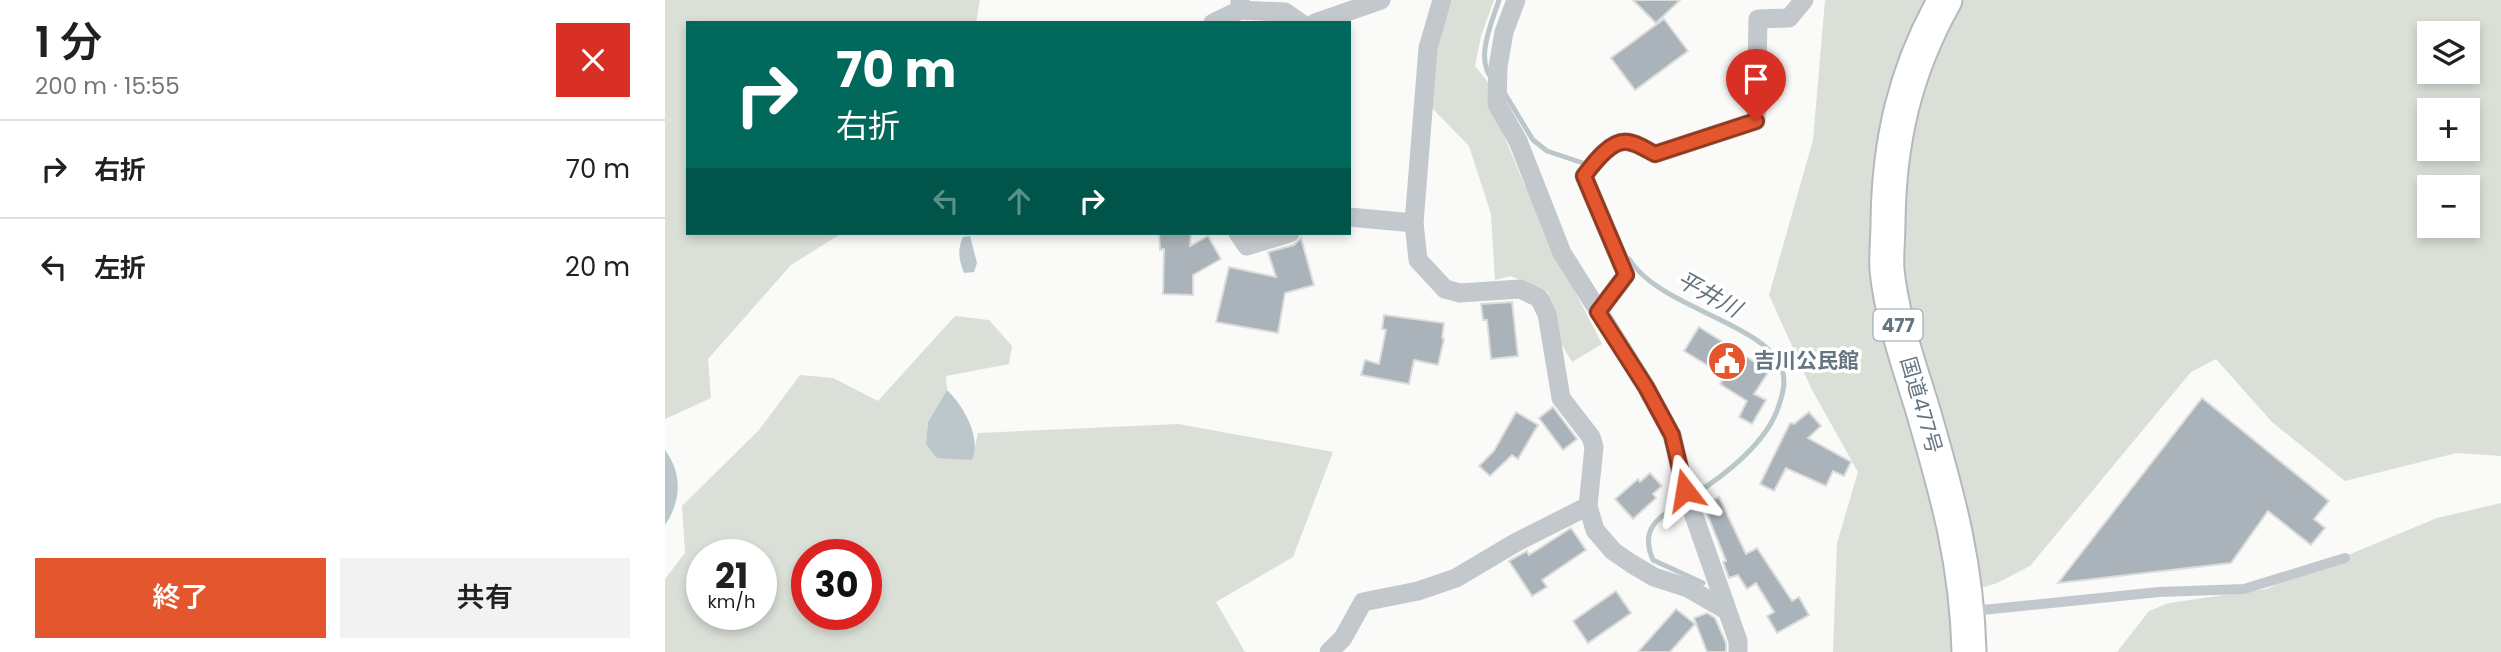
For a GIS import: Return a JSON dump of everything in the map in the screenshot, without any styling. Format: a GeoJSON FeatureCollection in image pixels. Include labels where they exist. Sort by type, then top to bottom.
{"type":"FeatureCollection","features":[{"type":"Feature","properties":{"kind":"highway","name":"国道477号"},"geometry":{"type":"LineString","coordinates":[[1945,0],[1924,37],[1898,115],[1889,179],[1887,270],[1898,326],[1947,493],[1961,552],[1968,612],[1969,652]]}},
{"type":"Feature","properties":{"kind":"street"},"geometry":{"type":"LineString","coordinates":[[1321,21],[1381,0]]}},
{"type":"Feature","properties":{"kind":"street"},"geometry":{"type":"LineString","coordinates":[[1442,0],[1428,48],[1414,223],[1418,260],[1445,289],[1460,293],[1520,289],[1539,298],[1547,314],[1561,398],[1591,437],[1594,447],[1588,506],[1595,530],[1613,551],[1654,576],[1688,588],[1726,610]]}},
{"type":"Feature","properties":{"kind":"street"},"geometry":{"type":"LineString","coordinates":[[1516,0],[1504,32],[1496,104],[1518,141],[1562,253],[1646,387],[1672,435],[1685,490],[1738,641],[1738,652]]}},
{"type":"Feature","properties":{"kind":"street"},"geometry":{"type":"LineString","coordinates":[[1598,312],[1626,275],[1584,176],[1596,159],[1619,144],[1628,142],[1655,154],[1756,121],[1758,19],[1790,18],[1804,0]]}},
{"type":"Feature","properties":{"kind":"street"},"geometry":{"type":"LineString","coordinates":[[1216,21],[1240,5],[1285,12],[1298,21]]}},
{"type":"Feature","properties":{"kind":"street"},"geometry":{"type":"LineString","coordinates":[[1351,218],[1414,223]]}},
{"type":"Feature","properties":{"kind":"street"},"geometry":{"type":"LineString","coordinates":[[1239,235],[1247,246],[1283,235]]}},
{"type":"Feature","properties":{"kind":"street"},"geometry":{"type":"LineString","coordinates":[[1329,652],[1343,638],[1363,602],[1418,592],[1456,578],[1588,506]]}},
{"type":"Feature","properties":{"kind":"lane"},"geometry":{"type":"LineString","coordinates":[[1968,612],[2159,592],[2243,589],[2344,558]]}},
{"type":"Feature","properties":{"kind":"shaded area"},"geometry":{"type":"Polygon","coordinates":[[[665,0],[980,0],[976,21],[686,21],[686,235],[839,235],[791,265],[708,359],[711,398],[665,419],[665,0]]]}},
{"type":"Feature","properties":{"kind":"shaded area"},"geometry":{"type":"Polygon","coordinates":[[[1452,0],[1494,0],[1481,36],[1475,66],[1491,86],[1490,102],[1525,186],[1530,189],[1551,245],[1602,344],[1572,362],[1556,335],[1548,292],[1511,276],[1495,280],[1491,214],[1469,146],[1431,107],[1433,63],[1452,0]]]}},
{"type":"Feature","properties":{"kind":"shaded area"},"geometry":{"type":"Polygon","coordinates":[[[1825,0],[2501,0],[2501,456],[2457,453],[2345,481],[2272,422],[2216,359],[2191,372],[2030,566],[1997,583],[1955,596],[1952,652],[1833,652],[1837,543],[1858,472],[1812,390],[1769,295],[1813,140],[1825,0]]]}},
{"type":"Feature","properties":{"kind":"shaded area"},"geometry":{"type":"Polygon","coordinates":[[[970,236],[977,263],[974,272],[964,273],[959,251],[963,237],[970,236]]]}},
{"type":"Feature","properties":{"kind":"shaded area"},"geometry":{"type":"Polygon","coordinates":[[[955,316],[989,320],[1012,346],[1009,364],[946,376],[947,390],[928,422],[926,444],[972,460],[978,433],[1178,424],[1333,452],[1293,557],[1216,602],[1245,652],[665,652],[665,579],[685,553],[682,506],[759,430],[800,375],[833,378],[878,401],[955,316]]]}},
{"type":"Feature","properties":{"kind":"shaded area"},"geometry":{"type":"Polygon","coordinates":[[[947,390],[965,413],[973,432],[975,442],[972,460],[937,458],[926,444],[928,422],[947,390]]]}},
{"type":"Feature","properties":{"kind":"shaded area"},"geometry":{"type":"Polygon","coordinates":[[[665,450],[675,469],[678,488],[674,507],[665,525],[665,450]]]}},
{"type":"Feature","properties":{"kind":"shaded area"},"geometry":{"type":"Polygon","coordinates":[[[2501,503],[2501,652],[2117,652],[2149,611],[2169,603],[2266,589],[2437,518],[2501,503]]]}},
{"type":"Feature","properties":{"kind":"building"},"geometry":{"type":"Polygon","coordinates":[[[1633,0],[1680,0],[1656,23],[1633,0]]]}},
{"type":"Feature","properties":{"kind":"building"},"geometry":{"type":"Polygon","coordinates":[[[1664,19],[1688,51],[1635,90],[1611,58],[1664,19]]]}},
{"type":"Feature","properties":{"kind":"building"},"geometry":{"type":"Polygon","coordinates":[[[1159,235],[1191,235],[1190,246],[1208,236],[1221,259],[1193,275],[1193,295],[1163,294],[1164,249],[1160,250],[1159,235]]]}},
{"type":"Feature","properties":{"kind":"building"},"geometry":{"type":"Polygon","coordinates":[[[1301,238],[1314,285],[1285,293],[1278,333],[1216,322],[1229,267],[1276,277],[1268,252],[1294,245],[1301,238]]]}},
{"type":"Feature","properties":{"kind":"building"},"geometry":{"type":"Polygon","coordinates":[[[1512,302],[1518,356],[1491,359],[1487,320],[1483,320],[1481,304],[1512,302]]]}},
{"type":"Feature","properties":{"kind":"building"},"geometry":{"type":"Polygon","coordinates":[[[1384,315],[1444,323],[1444,339],[1438,365],[1414,360],[1409,384],[1361,375],[1365,360],[1379,364],[1386,330],[1382,329],[1384,315]]]}},
{"type":"Feature","properties":{"kind":"building","name":"吉川公民館"},"geometry":{"type":"Polygon","coordinates":[[[1699,327],[1769,371],[1754,394],[1766,400],[1752,424],[1739,417],[1747,401],[1720,384],[1725,376],[1684,351],[1699,327]]]}},
{"type":"Feature","properties":{"kind":"building"},"geometry":{"type":"Polygon","coordinates":[[[2202,398],[2329,501],[2314,519],[2325,528],[2311,545],[2268,511],[2231,563],[2058,583],[2202,398]]]}},
{"type":"Feature","properties":{"kind":"building"},"geometry":{"type":"Polygon","coordinates":[[[1553,407],[1577,439],[1563,450],[1539,418],[1553,407]]]}},
{"type":"Feature","properties":{"kind":"building"},"geometry":{"type":"Polygon","coordinates":[[[1516,412],[1538,425],[1518,459],[1512,455],[1490,476],[1479,466],[1494,451],[1516,412]]]}},
{"type":"Feature","properties":{"kind":"building"},"geometry":{"type":"Polygon","coordinates":[[[1809,412],[1821,426],[1808,438],[1851,462],[1844,476],[1833,471],[1826,486],[1786,468],[1774,491],[1760,484],[1790,423],[1794,424],[1809,412]]]}},
{"type":"Feature","properties":{"kind":"building"},"geometry":{"type":"Polygon","coordinates":[[[1650,473],[1662,486],[1653,494],[1656,498],[1633,519],[1615,499],[1638,479],[1640,482],[1650,473]]]}},
{"type":"Feature","properties":{"kind":"building"},"geometry":{"type":"Polygon","coordinates":[[[1719,497],[1746,554],[1757,548],[1792,601],[1799,597],[1809,615],[1777,633],[1767,616],[1774,612],[1756,583],[1747,589],[1738,575],[1729,578],[1723,562],[1726,561],[1703,504],[1719,497]]]}},
{"type":"Feature","properties":{"kind":"building"},"geometry":{"type":"Polygon","coordinates":[[[1571,528],[1586,550],[1542,580],[1547,587],[1532,596],[1509,561],[1527,551],[1529,555],[1571,528]]]}},
{"type":"Feature","properties":{"kind":"building"},"geometry":{"type":"Polygon","coordinates":[[[1616,591],[1631,613],[1588,643],[1573,621],[1616,591]]]}},
{"type":"Feature","properties":{"kind":"building"},"geometry":{"type":"Polygon","coordinates":[[[1676,609],[1695,624],[1670,652],[1638,652],[1676,609]]]}},
{"type":"Feature","properties":{"kind":"building"},"geometry":{"type":"Polygon","coordinates":[[[1707,613],[1715,618],[1726,643],[1726,652],[1707,652],[1694,618],[1707,613]]]}},
{"type":"Feature","properties":{"kind":"waterway","name":"平井川"},"geometry":{"type":"LineString","coordinates":[[1493,80],[1485,62],[1485,52],[1499,0]]}},
{"type":"Feature","properties":{"kind":"waterway","name":"平井川"},"geometry":{"type":"LineString","coordinates":[[1502,89],[1533,140],[1547,151],[1586,164]]}},
{"type":"Feature","properties":{"kind":"waterway","name":"平井川"},"geometry":{"type":"LineString","coordinates":[[1629,259],[1644,276],[1663,290],[1756,339],[1772,353],[1782,369],[1782,396],[1765,432],[1731,468],[1692,496]]}},
{"type":"Feature","properties":{"kind":"waterway","name":"平井川"},"geometry":{"type":"LineString","coordinates":[[1684,501],[1654,524],[1648,540],[1649,549],[1653,560],[1703,583]]}},
{"type":"Feature","properties":{"kind":"place","name":"吉川公民館"},"geometry":{"type":"Point","coordinates":[1727,361]}},
{"type":"Feature","properties":{"kind":"route"},"geometry":{"type":"LineString","coordinates":[[1685,490],[1672,435],[1646,387],[1598,312],[1626,275],[1584,176],[1596,159],[1619,144],[1628,142],[1655,154],[1756,121]]}}]}
